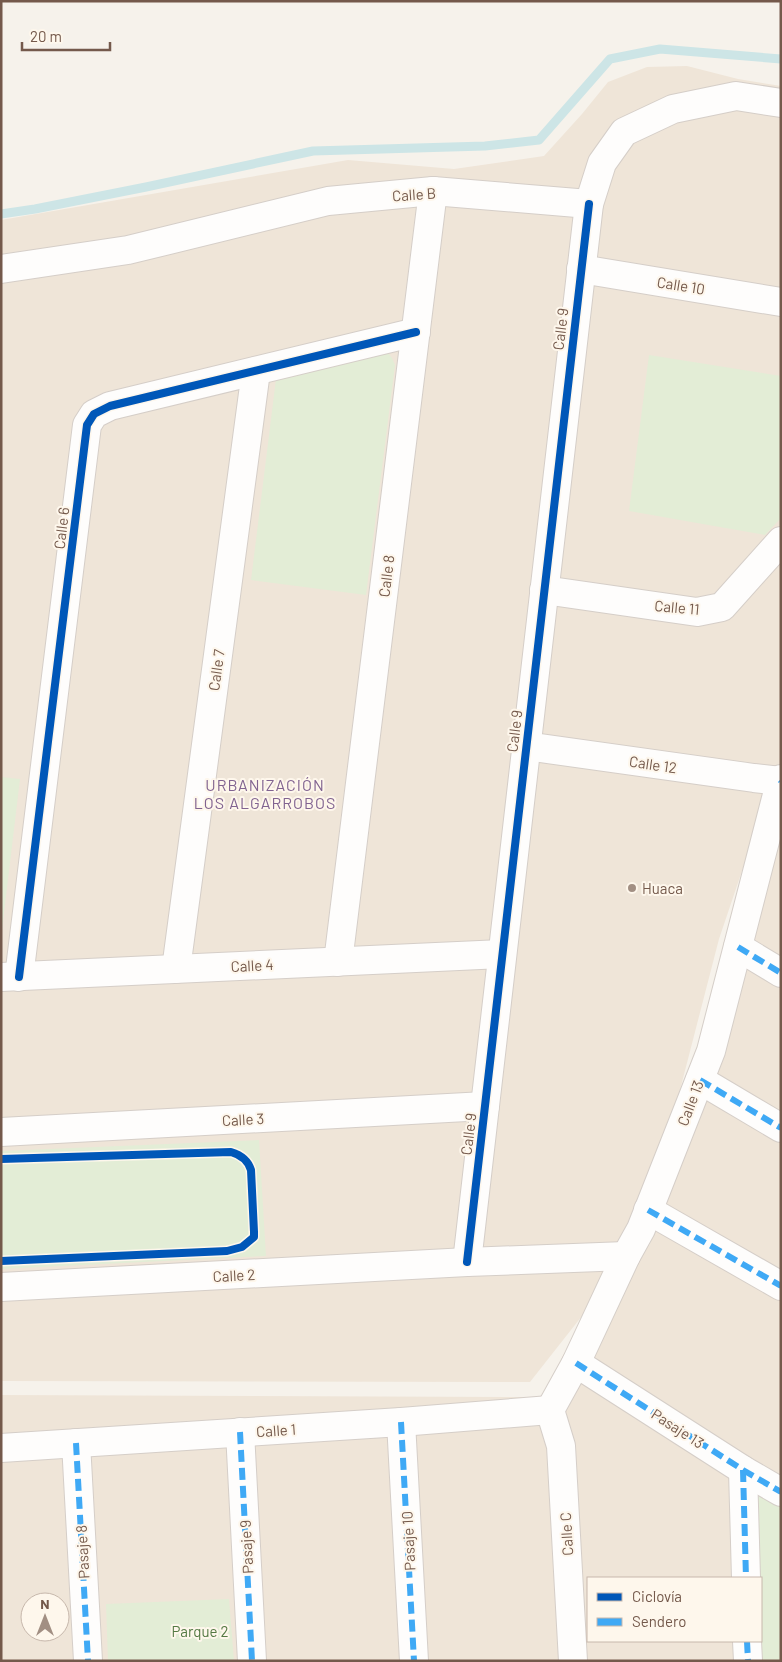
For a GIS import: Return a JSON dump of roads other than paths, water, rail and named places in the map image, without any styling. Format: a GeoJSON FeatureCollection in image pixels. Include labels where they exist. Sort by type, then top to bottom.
{"type":"FeatureCollection","features":[{"type":"Feature","properties":{"kind":"street"},"geometry":{"type":"LineString","coordinates":[[588,204],[602,163],[624,132],[673,109],[736,96],[781,103]]}},
{"type":"Feature","properties":{"kind":"street","name":"Calle B"},"geometry":{"type":"LineString","coordinates":[[1,269],[128,250],[328,202],[433,191],[588,204]]}},
{"type":"Feature","properties":{"kind":"street","name":"Calle 8"},"geometry":{"type":"LineString","coordinates":[[338,962],[433,191]]}},
{"type":"Feature","properties":{"kind":"street","name":"Calle 9"},"geometry":{"type":"LineString","coordinates":[[467,1262],[588,204]]}},
{"type":"Feature","properties":{"kind":"street","name":"Calle 10"},"geometry":{"type":"LineString","coordinates":[[581,269],[781,302]]}},
{"type":"Feature","properties":{"kind":"street","name":"Calle 6"},"geometry":{"type":"LineString","coordinates":[[10,977],[87,425],[94,414],[110,406],[416,332]]}},
{"type":"Feature","properties":{"kind":"street","name":"Calle 7"},"geometry":{"type":"LineString","coordinates":[[176,969],[256,371]]}},
{"type":"Feature","properties":{"kind":"street","name":"Calle 11"},"geometry":{"type":"LineString","coordinates":[[544,590],[697,612],[722,607],[781,541]]}},
{"type":"Feature","properties":{"kind":"street","name":"Calle 12"},"geometry":{"type":"LineString","coordinates":[[526,746],[780,780]]}},
{"type":"Feature","properties":{"kind":"street","name":"Calle 13"},"geometry":{"type":"LineString","coordinates":[[550,1410],[576,1363],[648,1210],[711,1052],[780,780]]}},
{"type":"Feature","properties":{"kind":"street"},"geometry":{"type":"LineString","coordinates":[[738,947],[781,973]]}},
{"type":"Feature","properties":{"kind":"street","name":"Calle 4"},"geometry":{"type":"LineString","coordinates":[[10,977],[502,954]]}},
{"type":"Feature","properties":{"kind":"street"},"geometry":{"type":"LineString","coordinates":[[700,1080],[781,1128]]}},
{"type":"Feature","properties":{"kind":"street","name":"Calle 3"},"geometry":{"type":"LineString","coordinates":[[1,1132],[485,1106]]}},
{"type":"Feature","properties":{"kind":"street"},"geometry":{"type":"LineString","coordinates":[[648,1210],[781,1286]]}},
{"type":"Feature","properties":{"kind":"street","name":"Calle 2"},"geometry":{"type":"LineString","coordinates":[[1,1287],[467,1262],[626,1256]]}},
{"type":"Feature","properties":{"kind":"street","name":"Pasaje 13"},"geometry":{"type":"LineString","coordinates":[[576,1363],[743,1470],[781,1492]]}},
{"type":"Feature","properties":{"kind":"street","name":"Calle 1"},"geometry":{"type":"LineString","coordinates":[[1,1448],[401,1422],[550,1410]]}},
{"type":"Feature","properties":{"kind":"street","name":"Calle C"},"geometry":{"type":"LineString","coordinates":[[550,1410],[561,1446],[573,1661]]}},
{"type":"Feature","properties":{"kind":"street","name":"Pasaje 10"},"geometry":{"type":"LineString","coordinates":[[401,1422],[414,1661]]}},
{"type":"Feature","properties":{"kind":"street","name":"Pasaje 9"},"geometry":{"type":"LineString","coordinates":[[240,1432],[252,1661]]}},
{"type":"Feature","properties":{"kind":"street","name":"Pasaje 8"},"geometry":{"type":"LineString","coordinates":[[76,1443],[88,1661]]}},
{"type":"Feature","properties":{"kind":"street"},"geometry":{"type":"LineString","coordinates":[[743,1470],[746,1577]]}},
{"type":"Feature","properties":{"kind":"street"},"geometry":{"type":"LineString","coordinates":[[747,1642],[748,1661]]}},
{"type":"Feature","properties":{"kind":"waterway"},"geometry":{"type":"LineString","coordinates":[[1,214],[146,187],[313,151],[485,146],[539,140],[610,59],[660,49],[781,59]]}},
{"type":"Feature","properties":{"kind":"place","name":"Huaca"},"geometry":{"type":"Point","coordinates":[632,888]}},
{"type":"Feature","properties":{"kind":"district","name":"URBANIZACIÓN LOS ALGARROBOS"},"geometry":{"type":"Point","coordinates":[265,793]}},
{"type":"Feature","properties":{"kind":"park label","name":"Parque 2"},"geometry":{"type":"Point","coordinates":[200,1631]}}]}
